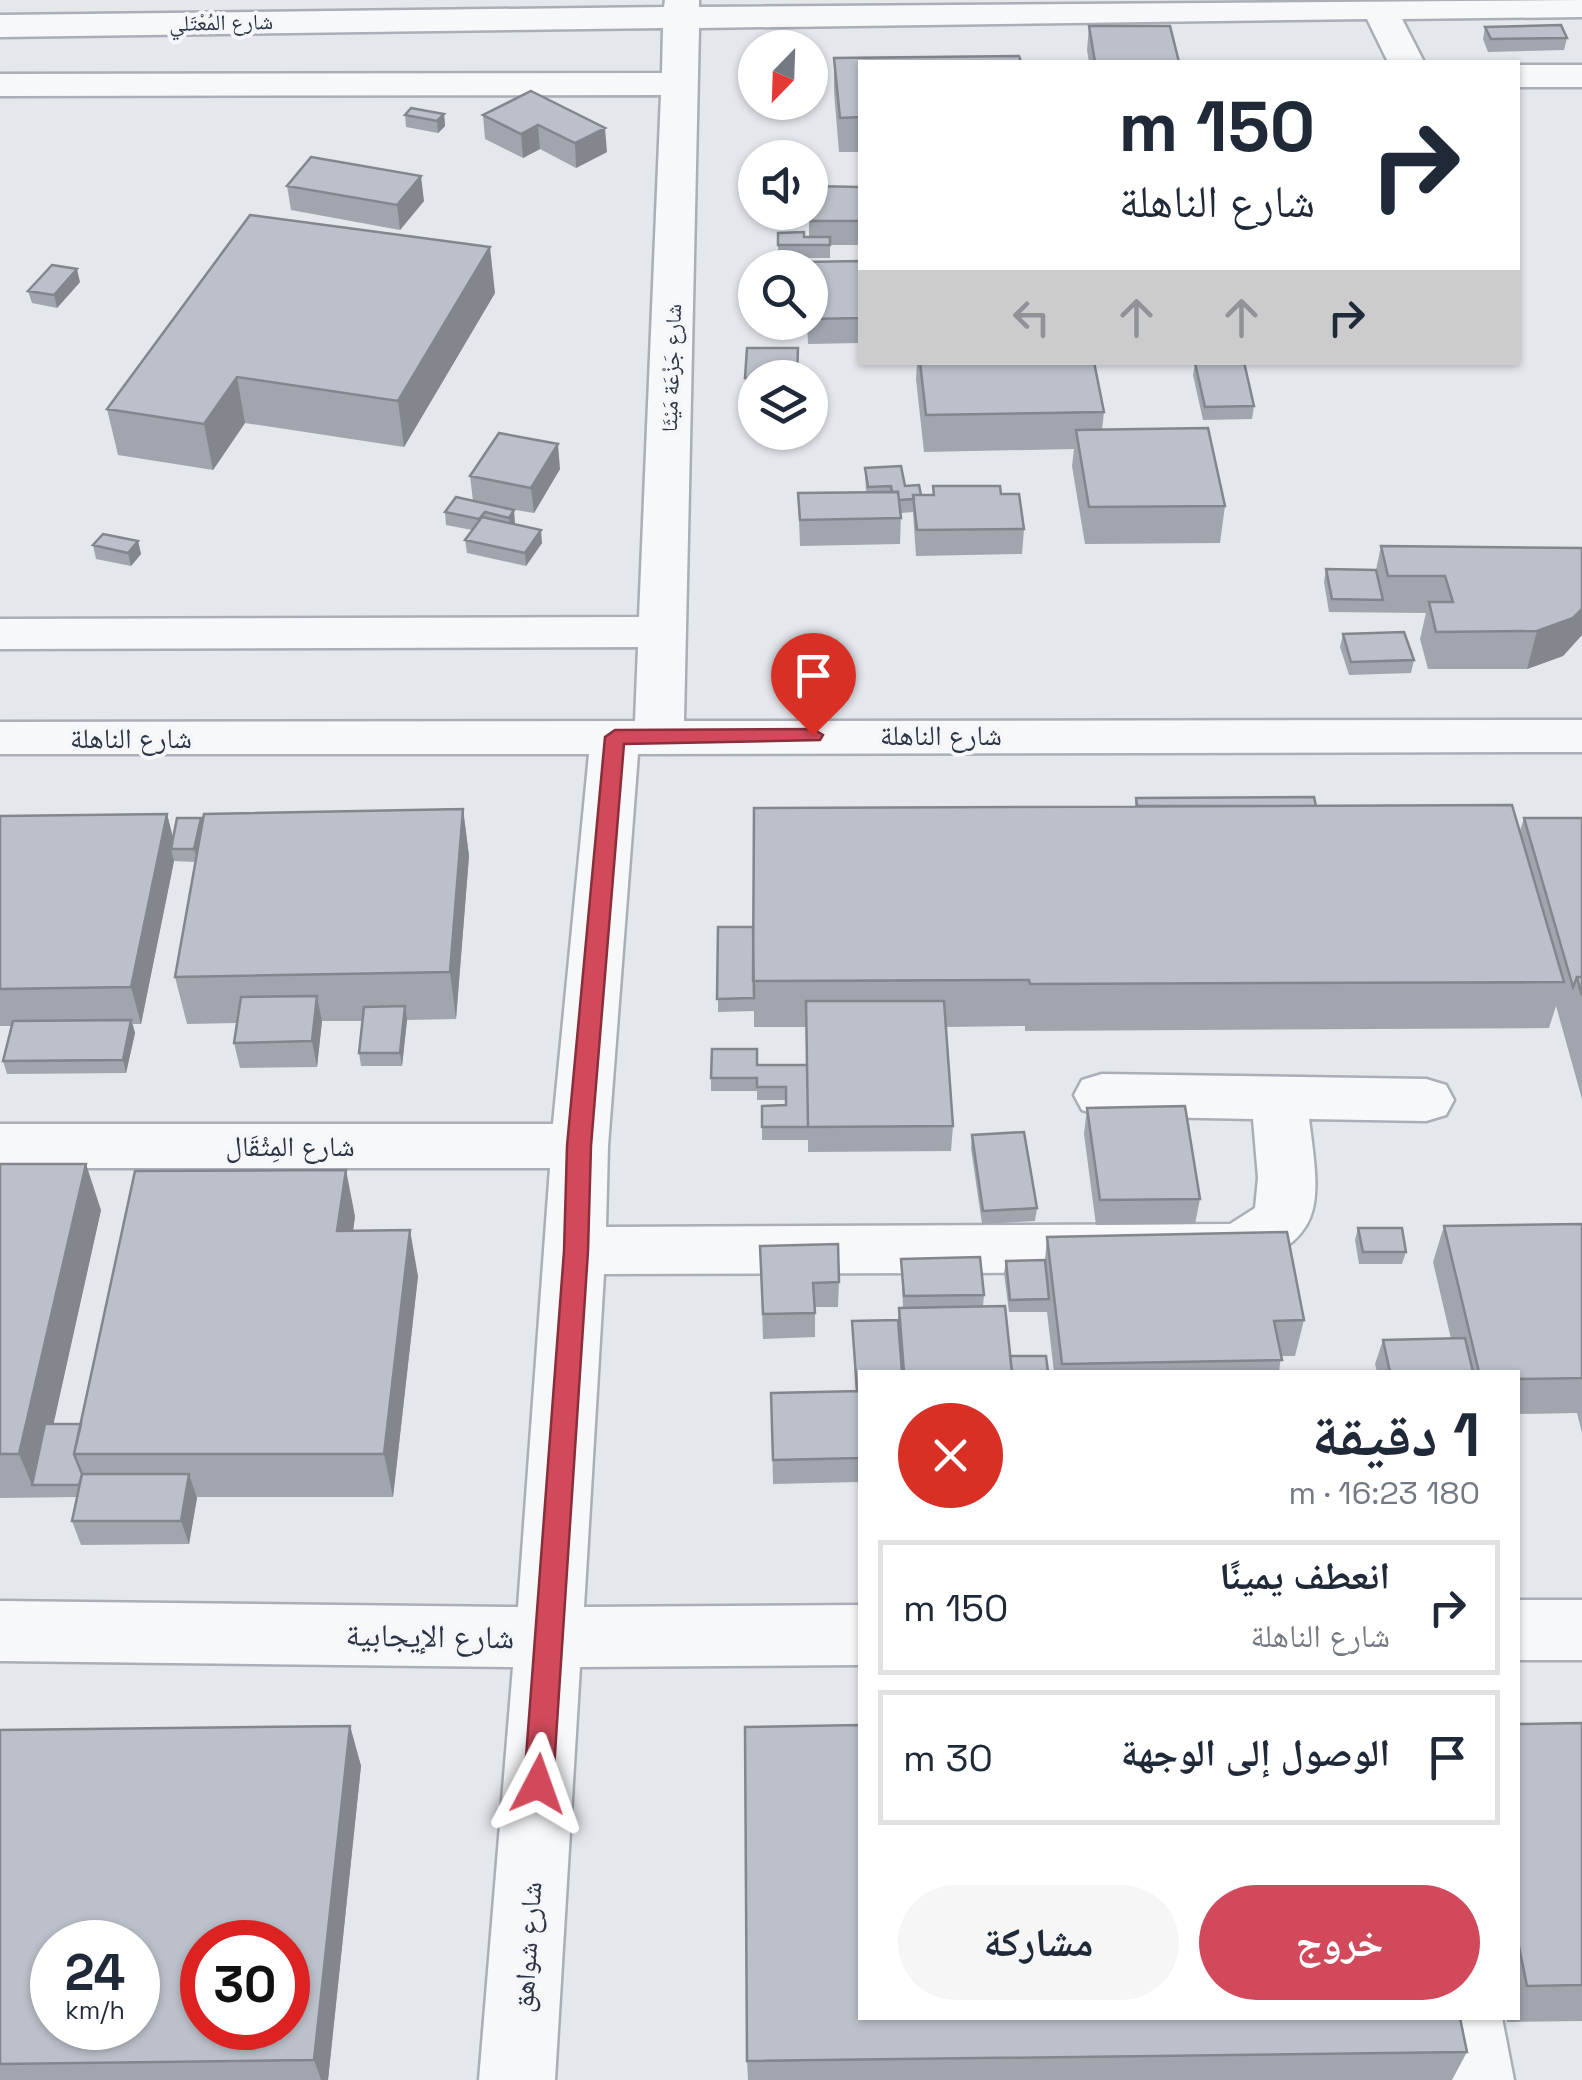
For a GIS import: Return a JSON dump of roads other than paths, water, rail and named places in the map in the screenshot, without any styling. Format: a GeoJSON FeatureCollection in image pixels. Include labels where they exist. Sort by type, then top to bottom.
{"type":"FeatureCollection","features":[{"type":"Feature","properties":{"kind":"street","name":"شارع المُعْتَلي"},"geometry":{"type":"LineString","coordinates":[[0,26],[682,7],[1582,6]]}},
{"type":"Feature","properties":{"kind":"street","name":"شارع جَزْعَة مَيْثَا"},"geometry":{"type":"LineString","coordinates":[[637,736],[662,632],[682,7]]}},
{"type":"Feature","properties":{"kind":"street"},"geometry":{"type":"LineString","coordinates":[[1379,8],[1405,60]]}},
{"type":"Feature","properties":{"kind":"street"},"geometry":{"type":"LineString","coordinates":[[1520,76],[1582,76]]}},
{"type":"Feature","properties":{"kind":"street"},"geometry":{"type":"LineString","coordinates":[[0,85],[680,84]]}},
{"type":"Feature","properties":{"kind":"street"},"geometry":{"type":"LineString","coordinates":[[0,634],[662,632]]}},
{"type":"Feature","properties":{"kind":"street","name":"شارع شواهق"},"geometry":{"type":"LineString","coordinates":[[518,2080],[576,1251],[579,1146],[637,736]]}},
{"type":"Feature","properties":{"kind":"street","name":"شارع الناهلة"},"geometry":{"type":"LineString","coordinates":[[0,738],[1582,736]]}},
{"type":"Feature","properties":{"kind":"street"},"geometry":{"type":"LineString","coordinates":[[1102,1095],[1426,1100]]}},
{"type":"Feature","properties":{"kind":"street"},"geometry":{"type":"LineString","coordinates":[[576,1251],[1232,1248],[1262,1237],[1280,1218],[1286,1194],[1279,1099]]}},
{"type":"Feature","properties":{"kind":"street","name":"شارع المِثْقَال"},"geometry":{"type":"LineString","coordinates":[[0,1146],[579,1146]]}},
{"type":"Feature","properties":{"kind":"street","name":"شارع الإيجابية"},"geometry":{"type":"LineString","coordinates":[[0,1630],[549,1637],[858,1635]]}},
{"type":"Feature","properties":{"kind":"street"},"geometry":{"type":"LineString","coordinates":[[1520,1630],[1582,1630]]}},
{"type":"Feature","properties":{"kind":"street"},"geometry":{"type":"LineString","coordinates":[[1465,2020],[1476,2080]]}}]}
